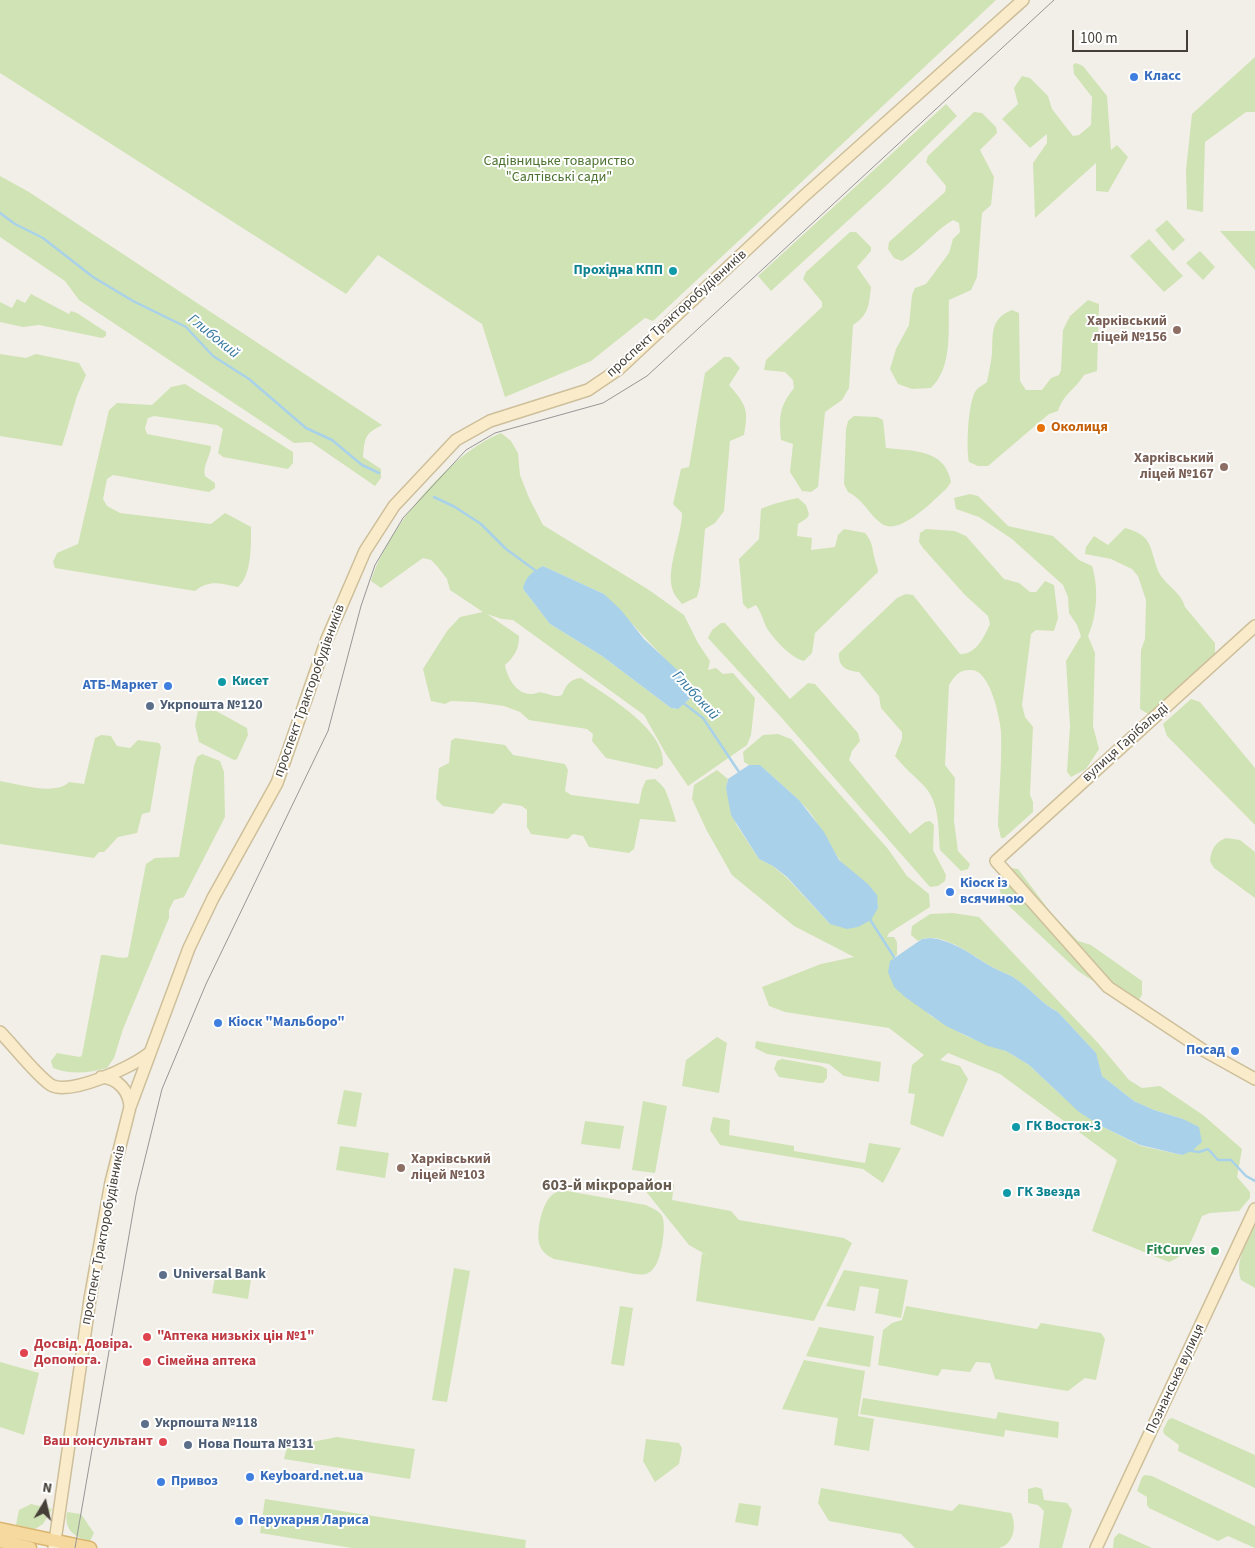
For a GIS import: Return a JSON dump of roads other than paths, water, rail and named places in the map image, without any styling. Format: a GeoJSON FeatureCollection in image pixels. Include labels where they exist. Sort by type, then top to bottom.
{"type":"FeatureCollection","features":[{"type":"Feature","properties":{"kind":"main road","name":"проспект Тракторобудівників"},"geometry":{"type":"LineString","coordinates":[[55,1545],[90,1299],[111,1182],[130,1107],[189,948],[213,898],[277,783],[298,728],[318,662],[361,558],[376,530],[423,473],[456,440],[477,427],[514,413],[573,397],[588,390],[619,369],[804,196],[1023,0]]}},
{"type":"Feature","properties":{"kind":"main road","name":"вулиця Гарібальді"},"geometry":{"type":"LineString","coordinates":[[1255,626],[996,861],[1108,987],[1203,1050],[1255,1079]]}},
{"type":"Feature","properties":{"kind":"main road"},"geometry":{"type":"LineString","coordinates":[[0,1032],[52,1085],[72,1087],[133,1065],[149,1053]]}},
{"type":"Feature","properties":{"kind":"main road"},"geometry":{"type":"LineString","coordinates":[[102,1077],[113,1079],[122,1087],[130,1099],[130,1107]]}},
{"type":"Feature","properties":{"kind":"main road","name":"Познанська вулиця"},"geometry":{"type":"LineString","coordinates":[[1096,1548],[1255,1209]]}},
{"type":"Feature","properties":{"kind":"main road"},"geometry":{"type":"LineString","coordinates":[[0,1529],[55,1545],[90,1548]]}},
{"type":"Feature","properties":{"kind":"main road"},"geometry":{"type":"LineString","coordinates":[[0,1541],[30,1548]]}},
{"type":"Feature","properties":{"kind":"water"},"geometry":{"type":"Polygon","coordinates":[[[543,566],[604,594],[621,610],[644,639],[688,680],[696,693],[678,709],[671,708],[602,656],[550,624],[523,589],[525,581],[530,575],[543,566]]]}},
{"type":"Feature","properties":{"kind":"water"},"geometry":{"type":"Polygon","coordinates":[[[749,765],[760,765],[799,800],[824,832],[839,860],[868,884],[877,895],[878,908],[871,920],[858,927],[847,929],[830,924],[787,877],[773,866],[759,859],[731,815],[726,788],[728,779],[749,765]]]}},
{"type":"Feature","properties":{"kind":"water"},"geometry":{"type":"Polygon","coordinates":[[[930,938],[955,945],[1021,983],[1058,1012],[1096,1053],[1102,1076],[1134,1101],[1199,1127],[1202,1142],[1192,1151],[1182,1155],[1140,1145],[1101,1126],[1079,1112],[1029,1065],[1006,1051],[988,1046],[946,1026],[905,997],[894,987],[888,972],[890,961],[922,939],[930,938]]]}},
{"type":"Feature","properties":{"kind":"waterway","name":"Глибокий"},"geometry":{"type":"LineString","coordinates":[[0,213],[15,224],[43,238],[93,277],[133,301],[186,327],[213,356],[249,379],[306,428],[332,440],[362,465],[379,473]]}},
{"type":"Feature","properties":{"kind":"waterway","name":"Глибокий"},"geometry":{"type":"LineString","coordinates":[[434,497],[455,507],[481,524],[506,549],[536,571]]}},
{"type":"Feature","properties":{"kind":"waterway","name":"Глибокий"},"geometry":{"type":"LineString","coordinates":[[682,702],[703,718],[739,772]]}},
{"type":"Feature","properties":{"kind":"waterway","name":"Глибокий"},"geometry":{"type":"LineString","coordinates":[[869,918],[894,957]]}},
{"type":"Feature","properties":{"kind":"waterway","name":"Глибокий"},"geometry":{"type":"LineString","coordinates":[[1192,1151],[1199,1152],[1208,1149],[1218,1160],[1231,1160],[1246,1176],[1255,1181]]}},
{"type":"Feature","properties":{"kind":"tram line"},"geometry":{"type":"LineString","coordinates":[[75,1548],[136,1195],[162,1089],[206,984],[328,731],[361,606],[375,565],[403,518],[466,450],[495,433],[603,403],[647,376],[1054,0]]}},
{"type":"Feature","properties":{"kind":"place","name":"Класс"},"geometry":{"type":"Point","coordinates":[1134,77]}},
{"type":"Feature","properties":{"kind":"place","name":"Прохідна КПП"},"geometry":{"type":"Point","coordinates":[673,271]}},
{"type":"Feature","properties":{"kind":"place","name":"Харківський ліцей №156"},"geometry":{"type":"Point","coordinates":[1177,330]}},
{"type":"Feature","properties":{"kind":"place","name":"Околиця"},"geometry":{"type":"Point","coordinates":[1041,428]}},
{"type":"Feature","properties":{"kind":"place","name":"Харківський ліцей №167"},"geometry":{"type":"Point","coordinates":[1224,467]}},
{"type":"Feature","properties":{"kind":"place","name":"Кисет"},"geometry":{"type":"Point","coordinates":[222,682]}},
{"type":"Feature","properties":{"kind":"place","name":"АТБ-Маркет"},"geometry":{"type":"Point","coordinates":[168,686]}},
{"type":"Feature","properties":{"kind":"place","name":"Укрпошта №120"},"geometry":{"type":"Point","coordinates":[150,706]}},
{"type":"Feature","properties":{"kind":"place","name":"Кіоск із всячиною"},"geometry":{"type":"Point","coordinates":[950,892]}},
{"type":"Feature","properties":{"kind":"place","name":"Кіоск \"Мальборо\""},"geometry":{"type":"Point","coordinates":[218,1023]}},
{"type":"Feature","properties":{"kind":"place","name":"Посад"},"geometry":{"type":"Point","coordinates":[1235,1051]}},
{"type":"Feature","properties":{"kind":"place","name":"ГК Восток-3"},"geometry":{"type":"Point","coordinates":[1016,1127]}},
{"type":"Feature","properties":{"kind":"place","name":"Харківський ліцей №103"},"geometry":{"type":"Point","coordinates":[401,1168]}},
{"type":"Feature","properties":{"kind":"place","name":"ГК Звезда"},"geometry":{"type":"Point","coordinates":[1007,1193]}},
{"type":"Feature","properties":{"kind":"place","name":"FitCurves"},"geometry":{"type":"Point","coordinates":[1215,1251]}},
{"type":"Feature","properties":{"kind":"place","name":"Universal Bank"},"geometry":{"type":"Point","coordinates":[163,1275]}},
{"type":"Feature","properties":{"kind":"place","name":"\"Аптека низькіх цін №1\""},"geometry":{"type":"Point","coordinates":[147,1337]}},
{"type":"Feature","properties":{"kind":"place","name":"Досвід. Довіра. Допомога."},"geometry":{"type":"Point","coordinates":[24,1353]}},
{"type":"Feature","properties":{"kind":"place","name":"Сімейна аптека"},"geometry":{"type":"Point","coordinates":[147,1362]}},
{"type":"Feature","properties":{"kind":"place","name":"Укрпошта №118"},"geometry":{"type":"Point","coordinates":[145,1424]}},
{"type":"Feature","properties":{"kind":"place","name":"Ваш консультант"},"geometry":{"type":"Point","coordinates":[163,1442]}},
{"type":"Feature","properties":{"kind":"place","name":"Нова Пошта №131"},"geometry":{"type":"Point","coordinates":[188,1445]}},
{"type":"Feature","properties":{"kind":"place","name":"Keyboard.net.ua"},"geometry":{"type":"Point","coordinates":[250,1477]}},
{"type":"Feature","properties":{"kind":"place","name":"Привоз"},"geometry":{"type":"Point","coordinates":[161,1482]}},
{"type":"Feature","properties":{"kind":"place","name":"Перукарня Лариса"},"geometry":{"type":"Point","coordinates":[239,1521]}},
{"type":"Feature","properties":{"kind":"district","name":"603-й мікрорайон"},"geometry":{"type":"Point","coordinates":[607,1186]}},
{"type":"Feature","properties":{"kind":"park label","name":"Садівницьке товариство \"Салтівські сади\""},"geometry":{"type":"Point","coordinates":[559,170]}}]}
